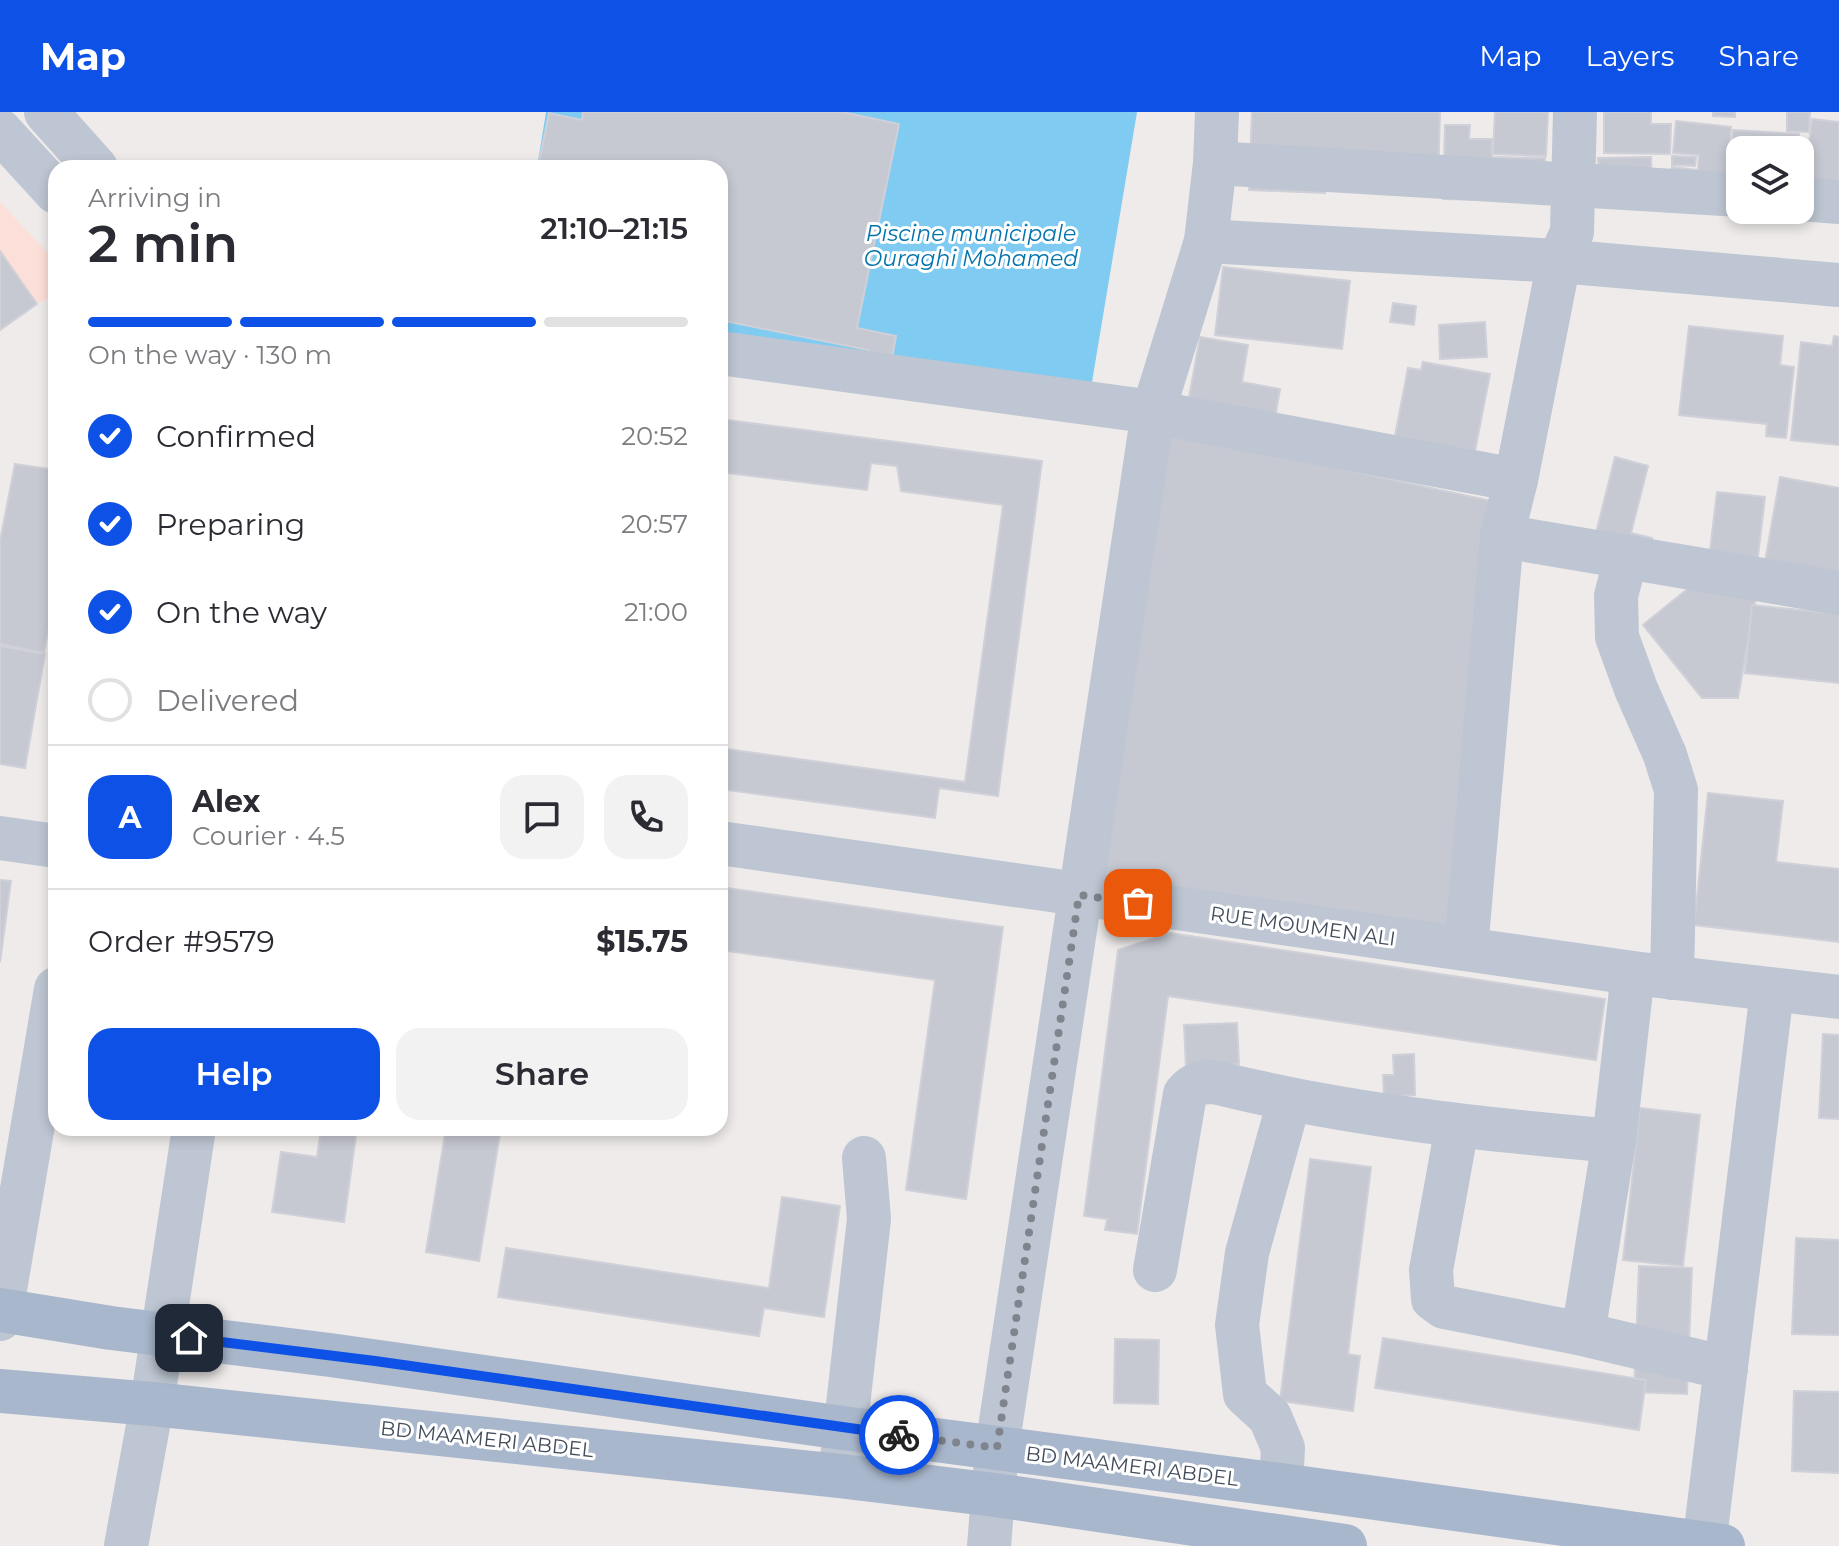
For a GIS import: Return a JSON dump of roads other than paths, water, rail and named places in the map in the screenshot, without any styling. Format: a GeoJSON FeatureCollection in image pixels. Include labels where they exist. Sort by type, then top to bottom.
{"type":"FeatureCollection","features":[{"type":"Feature","properties":{"kind":"main road","name":"BD MAAMERI ABDEL"},"geometry":{"type":"LineString","coordinates":[[0,1313],[398,1364],[843,1428],[1711,1545]]}},
{"type":"Feature","properties":{"kind":"main road"},"geometry":{"type":"LineString","coordinates":[[391,1429],[398,1364]]}},
{"type":"Feature","properties":{"kind":"main road","name":"BD MAAMERI ABDEL"},"geometry":{"type":"LineString","coordinates":[[0,1391],[840,1476],[995,1495],[1345,1546]]}},
{"type":"Feature","properties":{"kind":"street"},"geometry":{"type":"LineString","coordinates":[[46,112],[89,160]]}},
{"type":"Feature","properties":{"kind":"street"},"geometry":{"type":"LineString","coordinates":[[989,1546],[997,1448],[1153,412],[1206,241],[1217,112]]}},
{"type":"Feature","properties":{"kind":"street"},"geometry":{"type":"LineString","coordinates":[[1466,949],[1502,536],[1559,261],[1572,232],[1575,112]]}},
{"type":"Feature","properties":{"kind":"street"},"geometry":{"type":"LineString","coordinates":[[0,131],[48,183]]}},
{"type":"Feature","properties":{"kind":"street"},"geometry":{"type":"LineString","coordinates":[[1215,163],[1726,194]]}},
{"type":"Feature","properties":{"kind":"street"},"geometry":{"type":"LineString","coordinates":[[1814,200],[1839,202]]}},
{"type":"Feature","properties":{"kind":"street"},"geometry":{"type":"LineString","coordinates":[[1206,241],[1559,261],[1839,285]]}},
{"type":"Feature","properties":{"kind":"street"},"geometry":{"type":"LineString","coordinates":[[728,354],[1153,412],[1516,480]]}},
{"type":"Feature","properties":{"kind":"street"},"geometry":{"type":"LineString","coordinates":[[1502,536],[1839,593]]}},
{"type":"Feature","properties":{"kind":"street"},"geometry":{"type":"LineString","coordinates":[[1583,1334],[1614,1141],[1652,975],[1676,790],[1617,637],[1616,596],[1626,557]]}},
{"type":"Feature","properties":{"kind":"street"},"geometry":{"type":"LineString","coordinates":[[0,838],[48,845]]}},
{"type":"Feature","properties":{"kind":"street","name":"RUE MOUMEN ALI"},"geometry":{"type":"LineString","coordinates":[[728,844],[1652,975],[1839,997]]}},
{"type":"Feature","properties":{"kind":"street"},"geometry":{"type":"LineString","coordinates":[[1711,1545],[1726,1368],[1772,991]]}},
{"type":"Feature","properties":{"kind":"street"},"geometry":{"type":"LineString","coordinates":[[0,1313],[48,1035]]}},
{"type":"Feature","properties":{"kind":"street"},"geometry":{"type":"LineString","coordinates":[[1155,1270],[1185,1094],[1192,1086],[1202,1082],[1214,1082],[1289,1101],[1457,1127],[1614,1141]]}},
{"type":"Feature","properties":{"kind":"street"},"geometry":{"type":"LineString","coordinates":[[1281,1485],[1283,1448],[1270,1417],[1245,1394],[1237,1325],[1247,1253],[1289,1101]]}},
{"type":"Feature","properties":{"kind":"street"},"geometry":{"type":"LineString","coordinates":[[1457,1127],[1431,1270],[1433,1299],[1444,1307],[1583,1334],[1726,1368]]}},
{"type":"Feature","properties":{"kind":"street"},"geometry":{"type":"LineString","coordinates":[[126,1546],[152,1404],[193,1136]]}},
{"type":"Feature","properties":{"kind":"street"},"geometry":{"type":"LineString","coordinates":[[840,1476],[843,1428],[869,1219],[864,1158]]}},
{"type":"Feature","properties":{"kind":"water","name":"Piscine municipale Ouraghi Mohamed"},"geometry":{"type":"Polygon","coordinates":[[[546,112],[1137,112],[1089,400],[728,341],[728,160],[538,160],[546,112]]]}}]}
